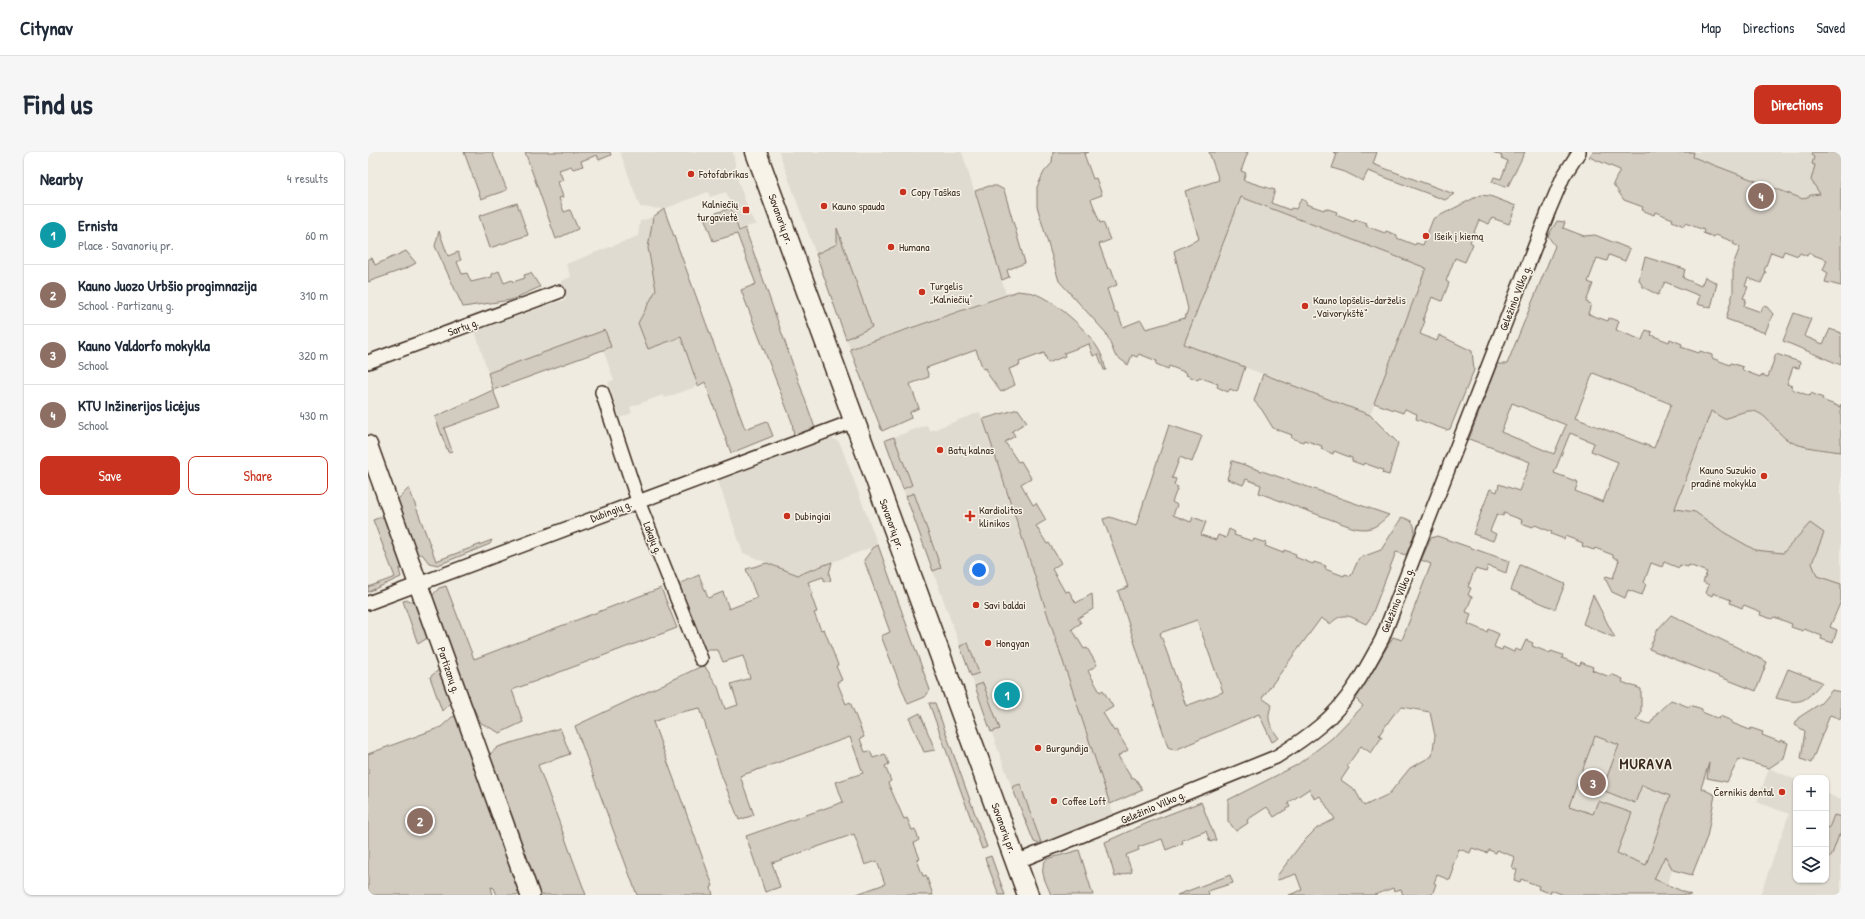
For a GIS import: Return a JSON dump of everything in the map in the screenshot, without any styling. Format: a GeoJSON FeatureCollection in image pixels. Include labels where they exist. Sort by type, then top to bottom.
{"type":"FeatureCollection","features":[{"type":"Feature","properties":{"kind":"main road","name":"Savanorių pr."},"geometry":{"type":"LineString","coordinates":[[756,152],[1028,895]]}},
{"type":"Feature","properties":{"kind":"street","name":"Geležinio Vilko g."},"geometry":{"type":"LineString","coordinates":[[1016,862],[1276,757],[1298,743],[1322,724],[1337,708],[1365,670],[1382,639],[1549,210],[1563,177],[1578,152]]}},
{"type":"Feature","properties":{"kind":"street","name":"Sartų g."},"geometry":{"type":"LineString","coordinates":[[368,362],[558,292]]}},
{"type":"Feature","properties":{"kind":"street","name":"Lakajų g."},"geometry":{"type":"LineString","coordinates":[[602,392],[638,501],[700,659]]}},
{"type":"Feature","properties":{"kind":"street","name":"Dubingių g."},"geometry":{"type":"LineString","coordinates":[[368,603],[854,421]]}},
{"type":"Feature","properties":{"kind":"street","name":"Partizanų g."},"geometry":{"type":"LineString","coordinates":[[368,445],[530,895]]}},
{"type":"Feature","properties":{"kind":"shaded area"},"geometry":{"type":"Polygon","coordinates":[[[464,152],[492,152],[507,190],[481,199],[464,152]]]}},
{"type":"Feature","properties":{"kind":"shaded area"},"geometry":{"type":"Polygon","coordinates":[[[525,152],[610,152],[611,155],[599,160],[597,155],[581,161],[583,166],[573,169],[571,166],[559,170],[563,180],[558,182],[563,197],[559,198],[564,212],[570,210],[578,229],[556,239],[525,152]]]}},
{"type":"Feature","properties":{"kind":"shaded area"},"geometry":{"type":"Polygon","coordinates":[[[620,152],[733,152],[738,181],[751,217],[757,224],[739,229],[726,192],[710,197],[708,192],[664,209],[640,207],[620,152]]]}},
{"type":"Feature","properties":{"kind":"shaded area"},"geometry":{"type":"Polygon","coordinates":[[[779,152],[962,152],[1006,294],[850,349],[779,152]]]}},
{"type":"Feature","properties":{"kind":"shaded area"},"geometry":{"type":"Polygon","coordinates":[[[1053,152],[1089,152],[1084,154],[1093,179],[1096,178],[1102,195],[1091,199],[1100,223],[1103,222],[1110,240],[1099,244],[1108,269],[1111,268],[1117,285],[1107,289],[1115,313],[1118,313],[1123,327],[1141,320],[1146,329],[1185,318],[1188,309],[1174,251],[1199,239],[1185,191],[1219,180],[1209,152],[1248,152],[1241,171],[1246,173],[1243,180],[1275,190],[1271,203],[1290,210],[1291,208],[1296,209],[1301,199],[1306,201],[1306,204],[1324,210],[1325,208],[1337,212],[1336,215],[1354,222],[1355,219],[1367,223],[1366,226],[1385,233],[1386,231],[1397,235],[1397,238],[1415,245],[1416,243],[1423,245],[1433,219],[1480,195],[1490,196],[1516,206],[1509,224],[1492,218],[1489,224],[1479,220],[1470,242],[1473,244],[1465,262],[1455,258],[1446,281],[1449,283],[1442,301],[1432,297],[1423,320],[1425,321],[1420,334],[1437,341],[1439,335],[1472,351],[1474,370],[1450,429],[1446,430],[1416,419],[1417,414],[1405,409],[1403,413],[1374,403],[1426,268],[1241,197],[1184,344],[1245,367],[1237,392],[1230,389],[1228,392],[1217,387],[1218,384],[1199,377],[1198,380],[1186,375],[1187,373],[1169,366],[1168,369],[1156,364],[1157,361],[1139,354],[1137,357],[1132,355],[1128,365],[1115,355],[1106,333],[1059,281],[1037,206],[1037,187],[1044,172],[1052,163],[1053,152]]]}},
{"type":"Feature","properties":{"kind":"shaded area"},"geometry":{"type":"Polygon","coordinates":[[[1333,152],[1377,152],[1373,164],[1454,194],[1445,200],[1368,171],[1363,181],[1345,172],[1332,168],[1337,154],[1333,152]]]}},
{"type":"Feature","properties":{"kind":"shaded area"},"geometry":{"type":"Polygon","coordinates":[[[1493,152],[1525,152],[1508,186],[1505,187],[1492,182],[1494,177],[1501,179],[1508,161],[1501,158],[1502,156],[1493,152]]]}},
{"type":"Feature","properties":{"kind":"shaded area"},"geometry":{"type":"Polygon","coordinates":[[[1593,152],[1841,152],[1841,237],[1589,157],[1593,152]]]}},
{"type":"Feature","properties":{"kind":"shaded area"},"geometry":{"type":"Polygon","coordinates":[[[1593,152],[1694,152],[1693,157],[1803,199],[1811,195],[1820,194],[1811,180],[1815,165],[1812,164],[1814,157],[1811,155],[1812,152],[1841,152],[1841,286],[1825,282],[1828,273],[1823,270],[1827,260],[1808,253],[1807,256],[1800,253],[1798,256],[1784,251],[1782,256],[1771,252],[1764,271],[1766,272],[1761,283],[1748,278],[1745,286],[1748,287],[1743,298],[1746,299],[1744,306],[1761,312],[1763,306],[1767,307],[1773,314],[1765,333],[1726,319],[1733,293],[1733,265],[1740,247],[1733,244],[1734,242],[1716,235],[1714,237],[1703,233],[1704,230],[1685,223],[1684,226],[1672,221],[1673,219],[1655,212],[1654,215],[1642,210],[1643,207],[1624,200],[1613,184],[1620,170],[1589,157],[1593,152]]]}},
{"type":"Feature","properties":{"kind":"shaded area"},"geometry":{"type":"Polygon","coordinates":[[[989,186],[997,186],[1004,190],[1025,263],[1007,270],[1009,277],[1002,280],[975,191],[989,186]]]}},
{"type":"Feature","properties":{"kind":"shaded area","name":"Kauno lopšelis-darželis „Vaivorykštė“"},"geometry":{"type":"Polygon","coordinates":[[[1241,197],[1426,268],[1370,415],[1184,344],[1241,197]]]}},
{"type":"Feature","properties":{"kind":"shaded area"},"geometry":{"type":"Polygon","coordinates":[[[517,203],[528,235],[490,248],[479,216],[517,203]]]}},
{"type":"Feature","properties":{"kind":"shaded area"},"geometry":{"type":"Polygon","coordinates":[[[731,208],[739,231],[745,228],[815,428],[794,436],[792,422],[741,290],[756,284],[737,234],[713,241],[704,217],[731,208]]]}},
{"type":"Feature","properties":{"kind":"shaded area"},"geometry":{"type":"Polygon","coordinates":[[[664,209],[745,429],[767,421],[773,436],[731,453],[705,382],[698,386],[681,337],[648,349],[638,323],[656,290],[648,248],[653,217],[664,209]]]}},
{"type":"Feature","properties":{"kind":"shaded area"},"geometry":{"type":"Polygon","coordinates":[[[653,217],[648,248],[656,290],[638,323],[681,337],[698,386],[665,398],[663,395],[630,407],[632,413],[620,418],[608,382],[614,380],[603,350],[611,347],[495,370],[488,373],[475,331],[566,300],[561,281],[571,277],[566,264],[638,236],[640,221],[653,217]]]}},
{"type":"Feature","properties":{"kind":"shaded area"},"geometry":{"type":"Polygon","coordinates":[[[1557,221],[1565,222],[1563,228],[1584,236],[1595,235],[1630,249],[1625,261],[1609,255],[1607,261],[1597,258],[1588,282],[1593,284],[1586,302],[1591,304],[1588,314],[1608,321],[1609,318],[1619,321],[1616,330],[1642,340],[1646,330],[1652,332],[1651,335],[1669,342],[1670,339],[1682,344],[1681,347],[1699,353],[1700,351],[1712,355],[1712,358],[1730,365],[1731,363],[1743,367],[1742,370],[1760,377],[1761,375],[1768,377],[1776,354],[1800,362],[1799,368],[1793,367],[1787,384],[1792,386],[1792,389],[1810,396],[1811,393],[1823,398],[1822,400],[1840,407],[1841,404],[1841,452],[1807,447],[1789,441],[1779,433],[1770,422],[1754,411],[1748,411],[1724,419],[1711,411],[1674,511],[1675,509],[1695,512],[1725,533],[1755,550],[1783,553],[1810,523],[1824,533],[1812,563],[1817,576],[1841,584],[1841,601],[1830,627],[1837,630],[1833,643],[1821,639],[1822,636],[1804,629],[1803,631],[1791,627],[1792,624],[1774,617],[1772,619],[1760,615],[1761,612],[1744,605],[1742,608],[1730,603],[1731,600],[1713,593],[1712,596],[1706,593],[1709,585],[1703,582],[1707,572],[1689,565],[1688,567],[1680,565],[1679,568],[1664,562],[1662,567],[1651,563],[1644,583],[1646,584],[1642,595],[1628,590],[1625,598],[1612,592],[1605,578],[1606,576],[1613,578],[1619,560],[1613,557],[1613,555],[1595,548],[1594,550],[1582,546],[1583,543],[1565,536],[1564,539],[1535,525],[1533,527],[1521,523],[1522,520],[1504,513],[1503,516],[1497,514],[1490,531],[1496,534],[1493,541],[1473,534],[1490,489],[1497,492],[1499,484],[1519,491],[1530,462],[1469,439],[1497,364],[1507,364],[1555,246],[1548,236],[1557,221]],[[1593,373],[1575,418],[1654,448],[1671,404],[1593,373]],[[1512,403],[1501,432],[1554,454],[1566,425],[1512,403]],[[1570,433],[1554,473],[1578,482],[1575,491],[1603,502],[1618,462],[1591,451],[1594,443],[1570,433]]]}},
{"type":"Feature","properties":{"kind":"shaded area"},"geometry":{"type":"Polygon","coordinates":[[[837,228],[872,327],[846,339],[816,254],[837,244],[837,228]]]}},
{"type":"Feature","properties":{"kind":"shaded area"},"geometry":{"type":"Polygon","coordinates":[[[439,231],[448,256],[458,252],[461,260],[457,262],[462,274],[467,273],[471,282],[492,277],[492,274],[499,271],[504,283],[525,278],[524,275],[531,273],[540,287],[511,300],[463,307],[435,246],[439,231]]]}},
{"type":"Feature","properties":{"kind":"shaded area"},"geometry":{"type":"Polygon","coordinates":[[[406,251],[416,263],[407,268],[368,282],[368,259],[372,258],[375,265],[406,251]]]}},
{"type":"Feature","properties":{"kind":"shaded area"},"geometry":{"type":"Polygon","coordinates":[[[1645,257],[1685,269],[1683,278],[1701,286],[1705,277],[1717,283],[1711,308],[1697,304],[1700,296],[1665,282],[1658,295],[1643,287],[1639,280],[1645,257]]]}},
{"type":"Feature","properties":{"kind":"shaded area"},"geometry":{"type":"Polygon","coordinates":[[[1018,291],[1033,293],[1042,297],[1052,303],[1080,326],[1101,354],[1106,370],[1104,370],[1098,354],[1093,356],[1089,344],[1064,353],[1065,356],[1048,363],[1044,353],[1019,362],[1020,365],[1009,369],[1015,385],[1001,392],[989,376],[986,368],[983,369],[976,350],[926,368],[929,377],[910,384],[919,408],[910,412],[911,418],[882,431],[850,349],[1018,291]]]}},
{"type":"Feature","properties":{"kind":"shaded area"},"geometry":{"type":"Polygon","coordinates":[[[1794,313],[1811,319],[1804,336],[1823,344],[1830,329],[1841,333],[1841,365],[1783,341],[1794,313]]]}},
{"type":"Feature","properties":{"kind":"shaded area"},"geometry":{"type":"Polygon","coordinates":[[[605,330],[611,347],[493,390],[488,373],[605,330]]]}},
{"type":"Feature","properties":{"kind":"shaded area"},"geometry":{"type":"Polygon","coordinates":[[[1263,374],[1370,415],[1398,443],[1389,475],[1382,473],[1383,470],[1364,463],[1363,465],[1352,461],[1352,458],[1334,451],[1333,454],[1321,449],[1322,446],[1304,440],[1303,442],[1291,438],[1292,435],[1273,428],[1262,410],[1254,401],[1263,374]]]}},
{"type":"Feature","properties":{"kind":"shaded area","name":"Kauno Suzukio pradinė mokykla"},"geometry":{"type":"Polygon","coordinates":[[[1721,384],[1841,433],[1841,586],[1671,518],[1721,384]]]}},
{"type":"Feature","properties":{"kind":"shaded area"},"geometry":{"type":"Polygon","coordinates":[[[493,390],[500,408],[444,428],[452,451],[448,452],[435,417],[493,390]]]}},
{"type":"Feature","properties":{"kind":"shaded area"},"geometry":{"type":"Polygon","coordinates":[[[1018,409],[1027,422],[1012,431],[1015,436],[1005,442],[1018,462],[1021,461],[1031,478],[1021,484],[1033,505],[1036,503],[1046,520],[1036,526],[1047,544],[1049,543],[1061,563],[1052,569],[1065,592],[1069,591],[1076,603],[1092,594],[1093,609],[1078,618],[1081,623],[1072,629],[1084,649],[1087,648],[1097,665],[1088,671],[1100,692],[1103,690],[1113,707],[1103,713],[1114,731],[1116,730],[1128,750],[1118,756],[1132,779],[1135,778],[1143,790],[1110,804],[983,419],[1018,409]]]}},
{"type":"Feature","properties":{"kind":"shaded area"},"geometry":{"type":"Polygon","coordinates":[[[980,412],[1114,815],[1044,845],[1034,842],[1009,780],[885,440],[927,425],[930,431],[980,412]]]}},
{"type":"Feature","properties":{"kind":"shaded area"},"geometry":{"type":"Polygon","coordinates":[[[1169,425],[1202,436],[1192,462],[1180,457],[1172,478],[1176,479],[1174,485],[1178,487],[1172,502],[1177,505],[1173,515],[1191,522],[1193,517],[1206,522],[1201,535],[1216,540],[1218,535],[1226,538],[1229,529],[1235,532],[1234,535],[1252,541],[1254,539],[1266,543],[1265,546],[1283,553],[1284,550],[1296,554],[1295,557],[1313,564],[1314,562],[1326,566],[1325,569],[1344,576],[1345,574],[1351,576],[1359,558],[1381,550],[1402,517],[1411,521],[1414,528],[1414,533],[1406,555],[1396,552],[1371,617],[1366,624],[1348,616],[1340,617],[1330,624],[1321,618],[1262,698],[1272,705],[1269,719],[1279,738],[1272,742],[1259,714],[1175,750],[1168,747],[1118,591],[1128,587],[1103,519],[1110,517],[1136,526],[1169,425]],[[1197,620],[1160,633],[1186,706],[1223,692],[1197,620]]]}},
{"type":"Feature","properties":{"kind":"shaded area"},"geometry":{"type":"Polygon","coordinates":[[[894,437],[912,485],[903,489],[885,440],[894,437]]]}},
{"type":"Feature","properties":{"kind":"shaded area"},"geometry":{"type":"Polygon","coordinates":[[[832,438],[839,442],[841,446],[878,545],[798,575],[743,553],[717,478],[832,438]]]}},
{"type":"Feature","properties":{"kind":"shaded area"},"geometry":{"type":"Polygon","coordinates":[[[1232,461],[1389,515],[1381,523],[1373,527],[1365,529],[1354,528],[1259,493],[1261,485],[1246,479],[1243,485],[1227,479],[1232,461]]]}},
{"type":"Feature","properties":{"kind":"shaded area"},"geometry":{"type":"Polygon","coordinates":[[[409,488],[436,561],[492,540],[490,544],[438,565],[429,563],[422,554],[417,555],[397,500],[409,488]]]}},
{"type":"Feature","properties":{"kind":"shaded area"},"geometry":{"type":"Polygon","coordinates":[[[914,493],[941,568],[933,571],[906,496],[914,493]]]}},
{"type":"Feature","properties":{"kind":"shaded area"},"geometry":{"type":"Polygon","coordinates":[[[381,517],[386,518],[403,567],[399,569],[401,577],[368,592],[368,587],[395,577],[373,520],[381,517]]]}},
{"type":"Feature","properties":{"kind":"shaded area"},"geometry":{"type":"Polygon","coordinates":[[[1437,536],[1509,561],[1506,573],[1488,566],[1486,572],[1475,569],[1468,587],[1471,588],[1468,595],[1472,597],[1466,612],[1471,614],[1468,624],[1487,632],[1488,629],[1499,634],[1494,647],[1502,650],[1503,647],[1514,652],[1515,649],[1521,651],[1526,640],[1533,643],[1532,646],[1550,653],[1551,651],[1563,655],[1562,658],[1580,665],[1581,662],[1593,667],[1592,670],[1610,677],[1611,674],[1623,679],[1622,682],[1641,689],[1641,714],[1636,720],[1650,724],[1658,712],[1671,700],[1689,707],[1690,705],[1702,709],[1702,712],[1719,719],[1720,716],[1732,721],[1732,723],[1750,730],[1751,728],[1763,732],[1762,735],[1780,742],[1781,740],[1788,743],[1784,758],[1769,768],[1739,759],[1727,782],[1707,778],[1709,763],[1701,788],[1715,795],[1707,837],[1692,875],[1673,870],[1665,856],[1654,879],[1691,895],[1564,895],[1551,890],[1550,893],[1538,889],[1539,886],[1521,879],[1520,882],[1514,880],[1517,870],[1512,868],[1515,857],[1497,850],[1496,853],[1489,850],[1487,853],[1472,848],[1470,853],[1459,849],[1452,868],[1454,869],[1450,880],[1437,875],[1434,883],[1436,884],[1432,895],[1403,895],[1401,889],[1394,891],[1393,888],[1374,895],[1289,895],[1302,890],[1296,874],[1278,880],[1277,876],[1302,843],[1317,828],[1335,819],[1320,796],[1315,799],[1309,789],[1288,803],[1290,807],[1274,817],[1267,807],[1247,820],[1248,823],[1236,831],[1228,821],[1228,800],[1297,765],[1331,739],[1363,706],[1356,699],[1393,637],[1402,640],[1431,564],[1421,560],[1431,538],[1437,536]],[[1402,707],[1394,714],[1379,735],[1382,737],[1371,753],[1361,746],[1347,766],[1349,768],[1341,780],[1355,790],[1364,806],[1389,794],[1410,768],[1432,756],[1435,736],[1430,712],[1402,707]],[[1595,736],[1569,806],[1593,814],[1598,801],[1632,813],[1617,853],[1646,865],[1670,796],[1642,785],[1635,803],[1602,790],[1619,745],[1595,736]]]}},
{"type":"Feature","properties":{"kind":"shaded area"},"geometry":{"type":"Polygon","coordinates":[[[878,545],[930,690],[925,697],[908,704],[881,636],[890,632],[864,560],[873,548],[878,545]]]}},
{"type":"Feature","properties":{"kind":"shaded area"},"geometry":{"type":"Polygon","coordinates":[[[832,562],[829,574],[831,580],[825,582],[823,577],[808,582],[813,594],[811,595],[817,612],[814,613],[821,630],[824,629],[838,665],[836,666],[842,680],[837,682],[846,704],[850,702],[864,737],[860,739],[865,752],[870,751],[873,758],[885,754],[889,764],[885,766],[891,781],[888,783],[904,819],[907,818],[912,830],[915,829],[919,840],[914,843],[920,859],[917,860],[923,876],[926,875],[933,895],[854,895],[885,884],[877,861],[865,865],[854,834],[772,863],[780,887],[765,892],[746,836],[843,802],[836,782],[863,773],[850,737],[740,776],[754,815],[739,820],[721,774],[700,708],[677,713],[653,722],[713,886],[711,887],[713,895],[637,895],[575,726],[704,665],[718,687],[725,709],[738,705],[731,684],[750,678],[743,656],[723,662],[718,650],[702,650],[677,585],[699,575],[708,598],[723,592],[729,609],[757,598],[746,569],[767,563],[798,575],[832,562]]]}},
{"type":"Feature","properties":{"kind":"shaded area"},"geometry":{"type":"Polygon","coordinates":[[[1520,565],[1565,584],[1555,609],[1511,590],[1520,565]]]}},
{"type":"Feature","properties":{"kind":"shaded area"},"geometry":{"type":"Polygon","coordinates":[[[446,586],[474,659],[661,588],[677,628],[512,690],[523,722],[500,733],[481,723],[473,707],[469,703],[431,597],[439,588],[446,586]]]}},
{"type":"Feature","properties":{"kind":"shaded area"},"geometry":{"type":"Polygon","coordinates":[[[1593,595],[1615,638],[1583,624],[1593,595]]]}},
{"type":"Feature","properties":{"kind":"shaded area"},"geometry":{"type":"Polygon","coordinates":[[[408,600],[417,603],[429,637],[418,644],[403,601],[408,600]]]}},
{"type":"Feature","properties":{"kind":"shaded area"},"geometry":{"type":"Polygon","coordinates":[[[1671,615],[1767,662],[1756,691],[1649,649],[1658,629],[1671,615]]]}},
{"type":"Feature","properties":{"kind":"shaded area"},"geometry":{"type":"Polygon","coordinates":[[[968,643],[979,673],[971,676],[960,646],[968,643]]]}},
{"type":"Feature","properties":{"kind":"shaded area"},"geometry":{"type":"Polygon","coordinates":[[[441,668],[453,701],[442,711],[430,677],[441,668]]]}},
{"type":"Feature","properties":{"kind":"shaded area"},"geometry":{"type":"Polygon","coordinates":[[[1788,669],[1822,682],[1807,698],[1802,700],[1792,701],[1776,698],[1788,669]]]}},
{"type":"Feature","properties":{"kind":"shaded area"},"geometry":{"type":"Polygon","coordinates":[[[1518,680],[1714,746],[1665,892],[1468,825],[1518,680]]]}},
{"type":"Feature","properties":{"kind":"shaded area"},"geometry":{"type":"Polygon","coordinates":[[[983,683],[1000,729],[991,732],[975,686],[983,683]]]}},
{"type":"Feature","properties":{"kind":"shaded area"},"geometry":{"type":"Polygon","coordinates":[[[1832,690],[1841,693],[1841,719],[1830,715],[1811,763],[1801,759],[1805,731],[1795,725],[1798,718],[1821,703],[1832,690]]]}},
{"type":"Feature","properties":{"kind":"shaded area"},"geometry":{"type":"Polygon","coordinates":[[[929,703],[935,703],[987,847],[982,849],[929,703]]]}},
{"type":"Feature","properties":{"kind":"shaded area"},"geometry":{"type":"Polygon","coordinates":[[[920,713],[935,750],[924,752],[911,722],[910,718],[920,713]]]}},
{"type":"Feature","properties":{"kind":"shaded area"},"geometry":{"type":"Polygon","coordinates":[[[459,715],[523,895],[497,895],[494,888],[491,887],[493,895],[368,895],[368,754],[441,727],[452,717],[459,715]]]}},
{"type":"Feature","properties":{"kind":"shaded area"},"geometry":{"type":"Polygon","coordinates":[[[560,728],[570,754],[538,765],[586,895],[538,895],[489,758],[490,754],[498,747],[560,728]]]}},
{"type":"Feature","properties":{"kind":"shaded area"},"geometry":{"type":"Polygon","coordinates":[[[1769,768],[1793,779],[1793,883],[1829,883],[1829,794],[1841,800],[1841,895],[1760,895],[1789,814],[1757,802],[1769,768]]]}},
{"type":"Feature","properties":{"kind":"shaded area"},"geometry":{"type":"Polygon","coordinates":[[[1020,784],[1042,845],[1034,842],[1012,787],[1020,784]]]}},
{"type":"Feature","properties":{"kind":"shaded area"},"geometry":{"type":"Polygon","coordinates":[[[1201,802],[1216,840],[1210,842],[1206,831],[1182,840],[1183,843],[1166,850],[1162,839],[1138,847],[1139,850],[1126,855],[1132,872],[1115,877],[1105,842],[1154,820],[1201,802]]]}},
{"type":"Feature","properties":{"kind":"shaded area"},"geometry":{"type":"Polygon","coordinates":[[[1834,815],[1841,817],[1841,835],[1839,835],[1831,857],[1829,856],[1829,828],[1834,815]]]}},
{"type":"Feature","properties":{"kind":"shaded area"},"geometry":{"type":"Polygon","coordinates":[[[1079,850],[1093,895],[1051,895],[1044,877],[1044,863],[1047,859],[1079,850]]]}},
{"type":"Feature","properties":{"kind":"shaded area"},"geometry":{"type":"Polygon","coordinates":[[[991,856],[1005,895],[999,895],[985,858],[991,856]]]}},
{"type":"Feature","properties":{"kind":"shaded area"},"geometry":{"type":"Polygon","coordinates":[[[1230,875],[1233,883],[1208,891],[1209,895],[1177,895],[1230,875]]]}},
{"type":"Feature","properties":{"kind":"place","name":"Fotofabrikas"},"geometry":{"type":"Point","coordinates":[691,174]}},
{"type":"Feature","properties":{"kind":"place","name":"Copy Taškas"},"geometry":{"type":"Point","coordinates":[903,192]}},
{"type":"Feature","properties":{"kind":"place","name":"KTU Inžinerijos licėjus"},"geometry":{"type":"Point","coordinates":[1761,196]}},
{"type":"Feature","properties":{"kind":"place","name":"Kauno spauda"},"geometry":{"type":"Point","coordinates":[824,206]}},
{"type":"Feature","properties":{"kind":"place","name":"Kalniečių turgavietė"},"geometry":{"type":"Point","coordinates":[746,210]}},
{"type":"Feature","properties":{"kind":"place","name":"Išeik į kiemą"},"geometry":{"type":"Point","coordinates":[1426,236]}},
{"type":"Feature","properties":{"kind":"place","name":"Humana"},"geometry":{"type":"Point","coordinates":[891,247]}},
{"type":"Feature","properties":{"kind":"place","name":"Turgelis „Kalniečių“"},"geometry":{"type":"Point","coordinates":[922,292]}},
{"type":"Feature","properties":{"kind":"place","name":"Kauno lopšelis-darželis „Vaivorykštė“"},"geometry":{"type":"Point","coordinates":[1305,306]}},
{"type":"Feature","properties":{"kind":"place","name":"Batų kalnas"},"geometry":{"type":"Point","coordinates":[940,450]}},
{"type":"Feature","properties":{"kind":"place","name":"Kauno Suzukio pradinė mokykla"},"geometry":{"type":"Point","coordinates":[1764,476]}},
{"type":"Feature","properties":{"kind":"place","name":"Dubingiai"},"geometry":{"type":"Point","coordinates":[787,516]}},
{"type":"Feature","properties":{"kind":"place","name":"Kardiolitos klinikos"},"geometry":{"type":"Point","coordinates":[970,516]}},
{"type":"Feature","properties":{"kind":"place","name":"Savi baldai"},"geometry":{"type":"Point","coordinates":[976,605]}},
{"type":"Feature","properties":{"kind":"place","name":"Hongyan"},"geometry":{"type":"Point","coordinates":[988,643]}},
{"type":"Feature","properties":{"kind":"place","name":"Ernista"},"geometry":{"type":"Point","coordinates":[1007,695]}},
{"type":"Feature","properties":{"kind":"place","name":"Burgundija"},"geometry":{"type":"Point","coordinates":[1038,748]}},
{"type":"Feature","properties":{"kind":"place","name":"Kauno Valdorfo mokykla"},"geometry":{"type":"Point","coordinates":[1593,783]}},
{"type":"Feature","properties":{"kind":"place","name":"Černikis dental"},"geometry":{"type":"Point","coordinates":[1782,792]}},
{"type":"Feature","properties":{"kind":"place","name":"Coffee Loft"},"geometry":{"type":"Point","coordinates":[1054,801]}},
{"type":"Feature","properties":{"kind":"place","name":"Kauno Juozo Urbšio progimnazija"},"geometry":{"type":"Point","coordinates":[420,821]}},
{"type":"Feature","properties":{"kind":"district","name":"MURAVA"},"geometry":{"type":"Point","coordinates":[1646,764]}}]}
